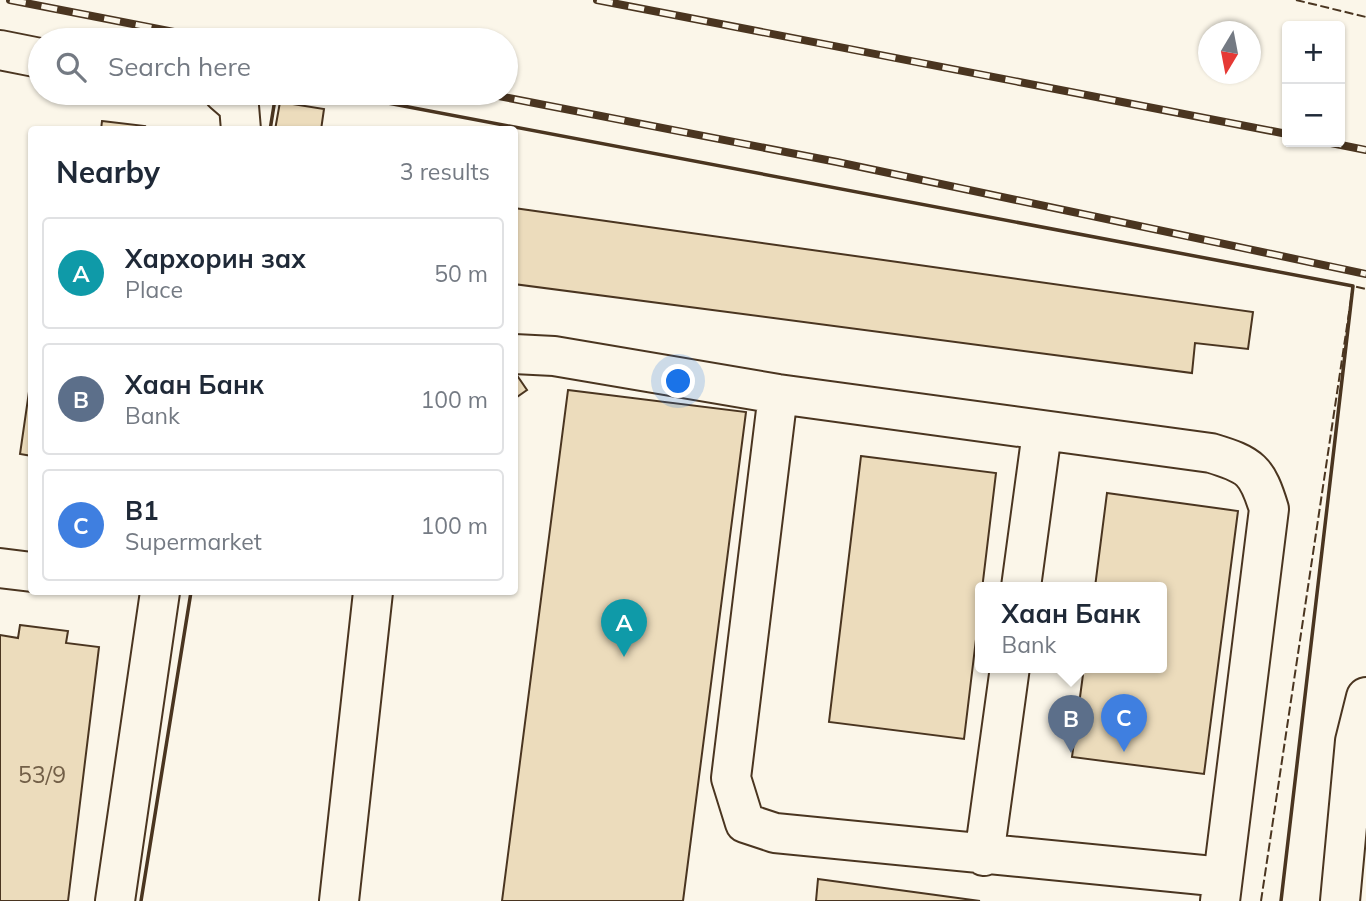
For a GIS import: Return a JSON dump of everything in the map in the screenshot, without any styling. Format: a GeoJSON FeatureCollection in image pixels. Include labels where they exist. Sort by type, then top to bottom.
{"type":"FeatureCollection","features":[{"type":"Feature","properties":{"kind":"lane"},"geometry":{"type":"LineString","coordinates":[[0,50],[28,56]]}},
{"type":"Feature","properties":{"kind":"lane"},"geometry":{"type":"LineString","coordinates":[[238,105],[240,126]]}},
{"type":"Feature","properties":{"kind":"lane"},"geometry":{"type":"LineString","coordinates":[[518,354],[554,356],[778,394],[1211,453],[1243,463],[1259,478],[1269,509],[1221,889],[984,856],[775,833],[745,823],[731,778],[778,394]]}},
{"type":"Feature","properties":{"kind":"lane"},"geometry":{"type":"LineString","coordinates":[[1022,582],[1042,432]]}},
{"type":"Feature","properties":{"kind":"lane"},"geometry":{"type":"LineString","coordinates":[[0,568],[28,572]]}},
{"type":"Feature","properties":{"kind":"lane"},"geometry":{"type":"LineString","coordinates":[[115,901],[160,595]]}},
{"type":"Feature","properties":{"kind":"lane"},"geometry":{"type":"LineString","coordinates":[[339,901],[373,595]]}},
{"type":"Feature","properties":{"kind":"lane"},"geometry":{"type":"LineString","coordinates":[[984,856],[1009,673]]}},
{"type":"Feature","properties":{"kind":"lane"},"geometry":{"type":"LineString","coordinates":[[1340,901],[1355,741],[1366,697]]}},
{"type":"Feature","properties":{"kind":"building"},"geometry":{"type":"Polygon","coordinates":[[[279,105],[324,109],[322,126],[276,126],[279,105]]]}},
{"type":"Feature","properties":{"kind":"building"},"geometry":{"type":"Polygon","coordinates":[[[102,121],[145,126],[101,126],[102,121]]]}},
{"type":"Feature","properties":{"kind":"building"},"geometry":{"type":"Polygon","coordinates":[[[518,209],[1253,312],[1248,349],[1195,343],[1192,373],[518,285],[518,209]]]}},
{"type":"Feature","properties":{"kind":"building"},"geometry":{"type":"Polygon","coordinates":[[[518,377],[527,390],[518,396],[518,377]]]}},
{"type":"Feature","properties":{"kind":"building"},"geometry":{"type":"Polygon","coordinates":[[[568,390],[746,412],[683,901],[502,901],[568,390]]]}},
{"type":"Feature","properties":{"kind":"building"},"geometry":{"type":"Polygon","coordinates":[[[28,399],[28,455],[20,454],[28,399]]]}},
{"type":"Feature","properties":{"kind":"building"},"geometry":{"type":"Polygon","coordinates":[[[861,456],[996,473],[983,582],[975,582],[975,648],[964,739],[829,722],[861,456]]]}},
{"type":"Feature","properties":{"kind":"building"},"geometry":{"type":"Polygon","coordinates":[[[1107,493],[1238,511],[1204,774],[1072,757],[1083,673],[1167,673],[1167,582],[1096,582],[1107,493]]]}},
{"type":"Feature","properties":{"kind":"building"},"geometry":{"type":"Polygon","coordinates":[[[20,625],[68,631],[66,643],[99,647],[68,901],[0,901],[0,635],[18,638],[20,625]]]}},
{"type":"Feature","properties":{"kind":"building"},"geometry":{"type":"Polygon","coordinates":[[[818,879],[980,901],[816,901],[818,879]]]}},
{"type":"Feature","properties":{"kind":"railway"},"geometry":{"type":"LineString","coordinates":[[10,0],[154,28]]}},
{"type":"Feature","properties":{"kind":"railway"},"geometry":{"type":"LineString","coordinates":[[597,0],[1282,133]]}},
{"type":"Feature","properties":{"kind":"railway"},"geometry":{"type":"LineString","coordinates":[[518,100],[837,162],[1366,274]]}},
{"type":"Feature","properties":{"kind":"railway"},"geometry":{"type":"LineString","coordinates":[[1345,146],[1366,150]]}},
{"type":"Feature","properties":{"kind":"fence"},"geometry":{"type":"LineString","coordinates":[[1296,0],[1366,17]]}},
{"type":"Feature","properties":{"kind":"fence"},"geometry":{"type":"LineString","coordinates":[[1261,901],[1353,286],[1366,289]]}},
{"type":"Feature","properties":{"kind":"wall"},"geometry":{"type":"LineString","coordinates":[[271,126],[274,105]]}},
{"type":"Feature","properties":{"kind":"wall"},"geometry":{"type":"LineString","coordinates":[[398,105],[509,126]]}},
{"type":"Feature","properties":{"kind":"wall"},"geometry":{"type":"LineString","coordinates":[[518,128],[1353,286],[1281,901]]}},
{"type":"Feature","properties":{"kind":"wall"},"geometry":{"type":"LineString","coordinates":[[141,901],[191,595]]}},
{"type":"Feature","properties":{"kind":"place","name":"Хархорин зах"},"geometry":{"type":"Point","coordinates":[624,657]}},
{"type":"Feature","properties":{"kind":"place","name":"B1"},"geometry":{"type":"Point","coordinates":[1124,752]}},
{"type":"Feature","properties":{"kind":"place","name":"Хаан Банк"},"geometry":{"type":"Point","coordinates":[1071,753]}}]}
